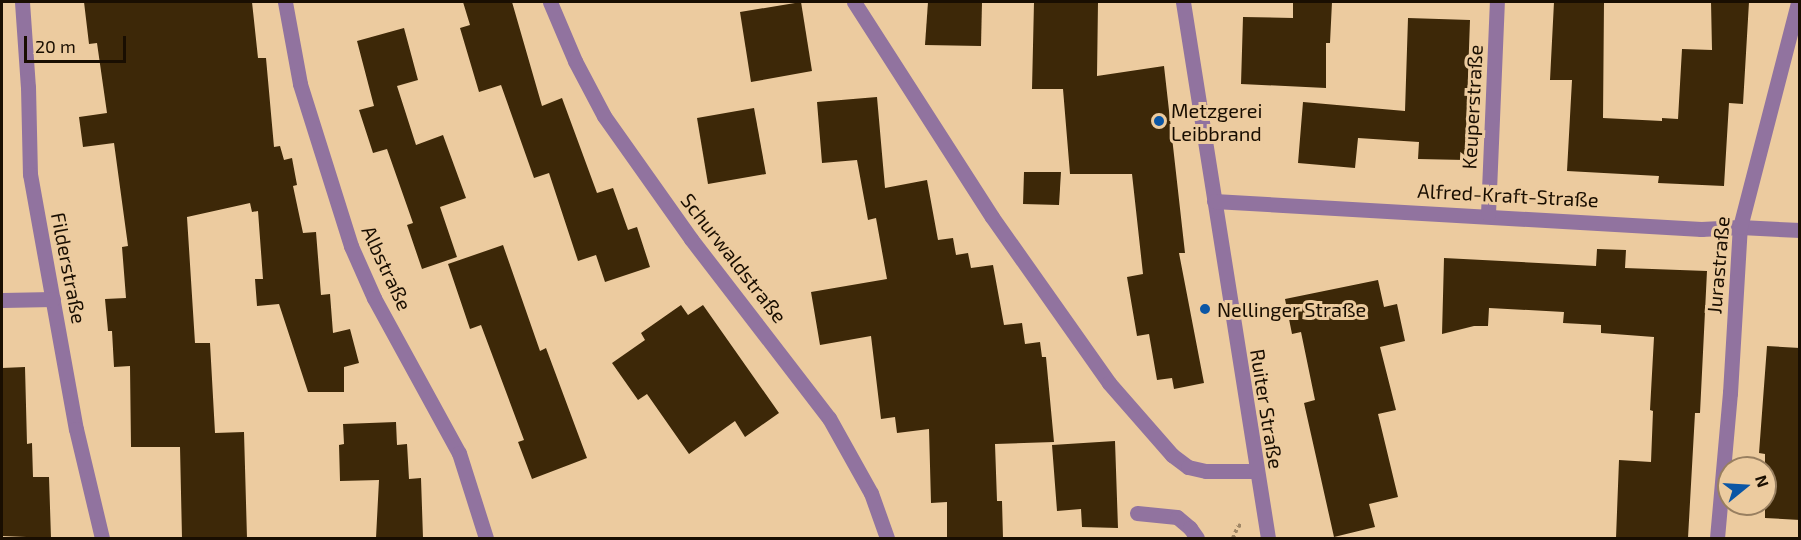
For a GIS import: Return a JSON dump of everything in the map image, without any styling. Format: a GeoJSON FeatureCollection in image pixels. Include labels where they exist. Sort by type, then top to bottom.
{"type":"FeatureCollection","features":[{"type":"Feature","properties":{"kind":"street","name":"Filderstraße"},"geometry":{"type":"LineString","coordinates":[[22,2],[28,87],[30,174],[82,458],[102,538]]}},
{"type":"Feature","properties":{"kind":"street","name":"Albstraße"},"geometry":{"type":"LineString","coordinates":[[285,2],[300,84],[351,246],[374,298],[459,453],[486,538]]}},
{"type":"Feature","properties":{"kind":"street","name":"Schurwaldstraße"},"geometry":{"type":"LineString","coordinates":[[550,2],[575,61],[604,116],[691,239],[829,418],[871,493],[887,538]]}},
{"type":"Feature","properties":{"kind":"street"},"geometry":{"type":"LineString","coordinates":[[854,2],[992,217],[1109,383],[1172,455],[1188,467],[1206,471],[1256,471]]}},
{"type":"Feature","properties":{"kind":"street","name":"Ruiter Straße"},"geometry":{"type":"LineString","coordinates":[[1183,2],[1268,538]]}},
{"type":"Feature","properties":{"kind":"street","name":"Keuperstraße"},"geometry":{"type":"LineString","coordinates":[[1488,214],[1497,2]]}},
{"type":"Feature","properties":{"kind":"street","name":"Jurastraße"},"geometry":{"type":"LineString","coordinates":[[1717,538],[1730,393],[1740,227],[1798,2]]}},
{"type":"Feature","properties":{"kind":"street","name":"Alfred-Kraft-Straße"},"geometry":{"type":"LineString","coordinates":[[1214,201],[1488,214],[1701,229],[1740,227],[1800,230]]}},
{"type":"Feature","properties":{"kind":"street"},"geometry":{"type":"LineString","coordinates":[[2,300],[53,299]]}},
{"type":"Feature","properties":{"kind":"street"},"geometry":{"type":"LineString","coordinates":[[1137,513],[1177,517],[1190,528],[1197,538]]}},
{"type":"Feature","properties":{"kind":"building"},"geometry":{"type":"Polygon","coordinates":[[[84,2],[252,2],[258,58],[266,58],[274,147],[280,146],[284,160],[292,158],[297,185],[293,186],[303,233],[316,232],[321,295],[330,294],[333,333],[350,329],[359,363],[344,367],[344,392],[308,392],[279,304],[257,306],[255,279],[263,279],[258,211],[252,212],[250,203],[187,217],[195,343],[210,343],[215,433],[244,432],[247,538],[182,538],[180,447],[131,447],[130,366],[114,367],[112,331],[108,331],[105,299],[126,298],[122,247],[128,246],[114,143],[83,147],[79,117],[107,113],[97,43],[89,44],[84,2]]]}},
{"type":"Feature","properties":{"kind":"building"},"geometry":{"type":"Polygon","coordinates":[[[463,2],[512,2],[542,106],[562,98],[597,193],[613,188],[628,230],[637,227],[650,267],[605,282],[596,255],[578,261],[549,173],[534,178],[501,85],[479,92],[460,28],[470,25],[463,2]]]}},
{"type":"Feature","properties":{"kind":"building"},"geometry":{"type":"Polygon","coordinates":[[[801,2],[812,71],[751,82],[740,12],[801,2]]]}},
{"type":"Feature","properties":{"kind":"building"},"geometry":{"type":"Polygon","coordinates":[[[928,2],[982,2],[981,46],[925,45],[928,2]]]}},
{"type":"Feature","properties":{"kind":"building"},"geometry":{"type":"Polygon","coordinates":[[[1034,2],[1098,2],[1097,76],[1164,66],[1185,253],[1179,253],[1204,383],[1174,389],[1172,378],[1157,380],[1149,334],[1137,336],[1127,277],[1143,274],[1132,174],[1070,174],[1063,89],[1032,89],[1034,2]]]}},
{"type":"Feature","properties":{"kind":"building"},"geometry":{"type":"Polygon","coordinates":[[[1293,2],[1332,2],[1330,43],[1326,43],[1326,88],[1241,84],[1243,17],[1293,18],[1293,2]]]}},
{"type":"Feature","properties":{"kind":"building"},"geometry":{"type":"Polygon","coordinates":[[[1554,2],[1604,2],[1603,118],[1662,121],[1662,118],[1678,119],[1682,49],[1712,50],[1711,2],[1749,2],[1743,104],[1729,103],[1724,186],[1658,183],[1659,176],[1567,171],[1572,80],[1550,80],[1554,2]]]}},
{"type":"Feature","properties":{"kind":"building"},"geometry":{"type":"Polygon","coordinates":[[[1408,18],[1470,20],[1465,160],[1418,159],[1419,142],[1358,138],[1355,168],[1298,163],[1303,102],[1405,111],[1408,18]]]}},
{"type":"Feature","properties":{"kind":"building"},"geometry":{"type":"Polygon","coordinates":[[[404,28],[418,80],[397,86],[416,145],[443,135],[466,198],[440,207],[457,257],[422,269],[407,225],[413,223],[387,149],[373,153],[359,110],[374,106],[357,41],[404,28]]]}},
{"type":"Feature","properties":{"kind":"building"},"geometry":{"type":"Polygon","coordinates":[[[877,97],[885,188],[927,180],[938,240],[953,238],[956,255],[968,253],[971,268],[993,265],[1004,325],[1022,323],[1025,344],[1040,342],[1042,357],[1046,357],[1054,442],[995,444],[997,501],[1002,501],[1003,538],[947,538],[947,502],[931,503],[929,429],[897,433],[895,417],[881,419],[871,336],[820,345],[811,292],[887,279],[876,218],[868,220],[857,160],[822,163],[817,102],[877,97]]]}},
{"type":"Feature","properties":{"kind":"building"},"geometry":{"type":"Polygon","coordinates":[[[754,108],[766,174],[708,184],[697,118],[754,108]]]}},
{"type":"Feature","properties":{"kind":"building"},"geometry":{"type":"Polygon","coordinates":[[[1024,172],[1061,172],[1059,205],[1023,204],[1024,172]]]}},
{"type":"Feature","properties":{"kind":"building"},"geometry":{"type":"Polygon","coordinates":[[[503,245],[540,351],[546,348],[587,458],[532,479],[518,442],[524,440],[481,325],[470,329],[448,264],[503,245]]]}},
{"type":"Feature","properties":{"kind":"building"},"geometry":{"type":"Polygon","coordinates":[[[1597,249],[1626,250],[1625,268],[1707,271],[1700,413],[1695,413],[1688,538],[1616,538],[1619,460],[1651,462],[1653,411],[1650,410],[1654,337],[1601,333],[1601,325],[1563,323],[1564,312],[1489,308],[1488,326],[1474,326],[1442,334],[1444,258],[1596,266],[1597,249]]]}},
{"type":"Feature","properties":{"kind":"building"},"geometry":{"type":"Polygon","coordinates":[[[1378,280],[1384,307],[1397,304],[1405,341],[1380,347],[1396,410],[1378,414],[1398,497],[1369,504],[1375,527],[1334,537],[1304,403],[1315,400],[1301,332],[1292,334],[1285,299],[1378,280]]]}},
{"type":"Feature","properties":{"kind":"building"},"geometry":{"type":"Polygon","coordinates":[[[681,305],[688,315],[703,305],[779,413],[745,437],[735,421],[689,454],[647,394],[638,400],[612,363],[645,340],[641,333],[681,305]]]}},
{"type":"Feature","properties":{"kind":"building"},"geometry":{"type":"Polygon","coordinates":[[[1767,346],[1800,348],[1800,520],[1765,518],[1765,516],[1777,516],[1777,456],[1765,456],[1759,453],[1767,346]]]}},
{"type":"Feature","properties":{"kind":"building"},"geometry":{"type":"Polygon","coordinates":[[[25,367],[27,444],[32,443],[33,477],[49,477],[51,538],[2,536],[2,368],[25,367]]]}},
{"type":"Feature","properties":{"kind":"building"},"geometry":{"type":"Polygon","coordinates":[[[396,422],[397,445],[407,444],[409,479],[421,478],[423,538],[376,538],[379,480],[340,481],[339,445],[344,444],[343,424],[396,422]]]}},
{"type":"Feature","properties":{"kind":"building"},"geometry":{"type":"Polygon","coordinates":[[[1115,441],[1118,528],[1082,527],[1081,509],[1057,511],[1052,445],[1115,441]]]}},
{"type":"Feature","properties":{"kind":"place","name":"Metzgerei Leibbrand"},"geometry":{"type":"Point","coordinates":[1159,121]}},
{"type":"Feature","properties":{"kind":"place","name":"Nellinger Straße"},"geometry":{"type":"Point","coordinates":[1205,309]}}]}
